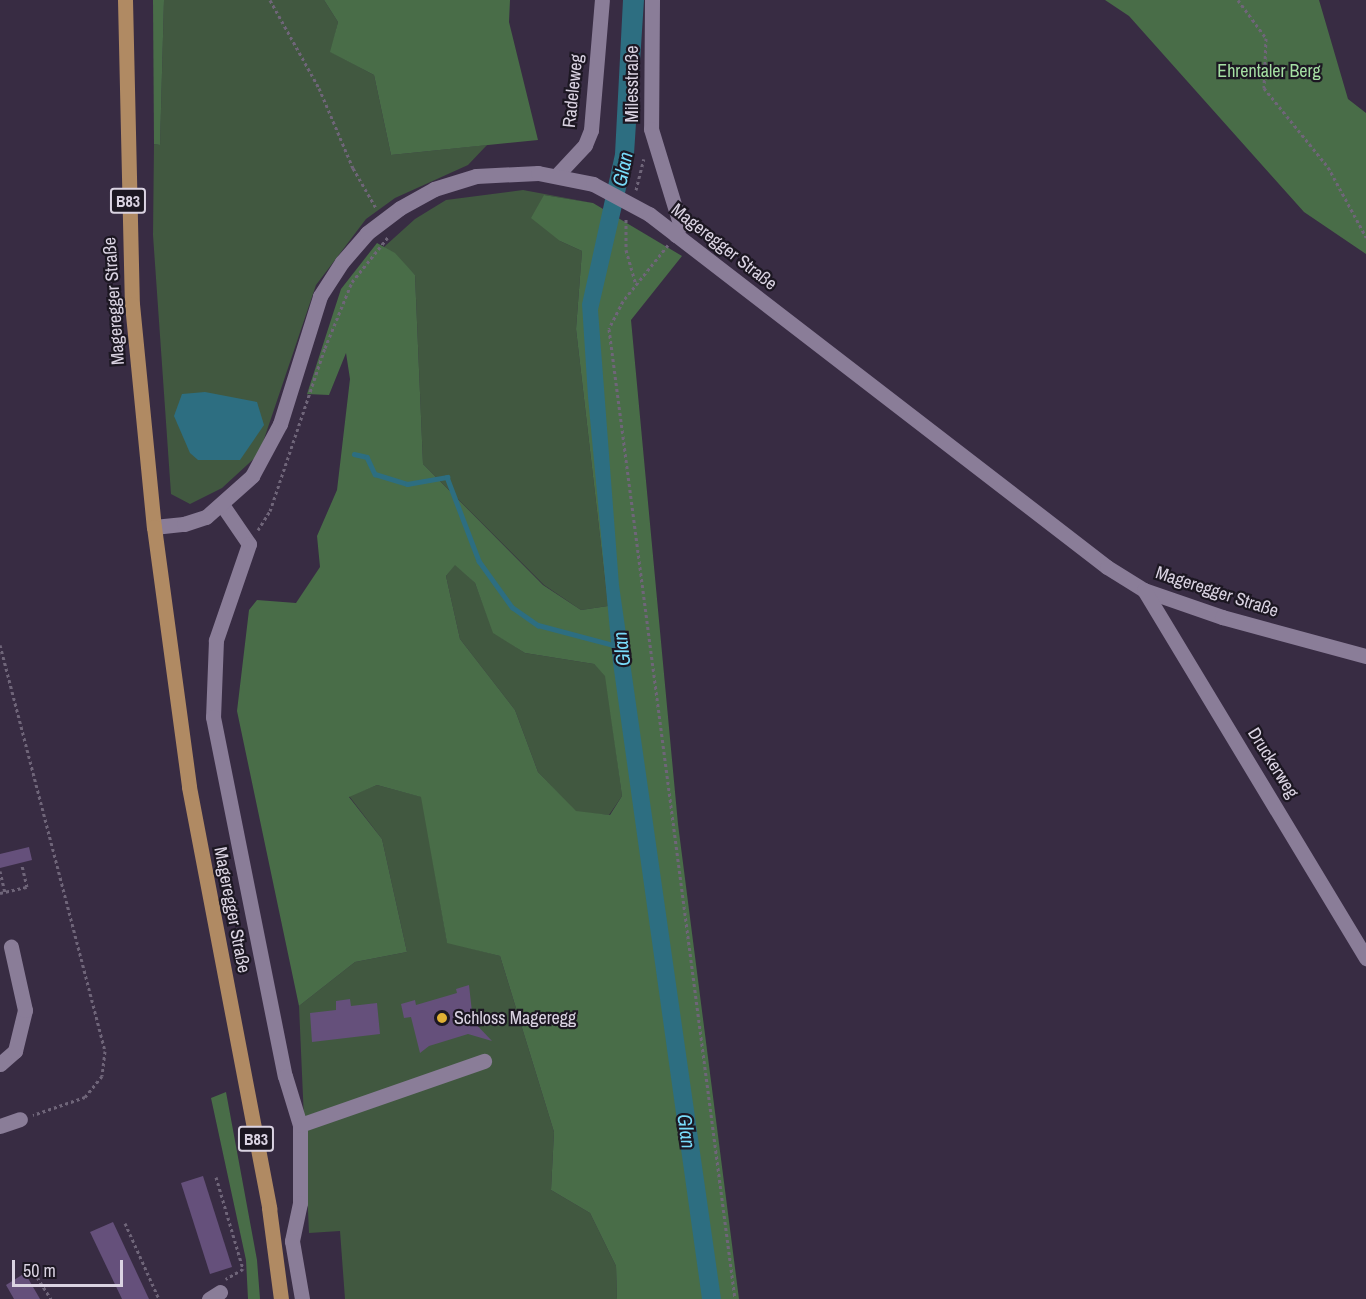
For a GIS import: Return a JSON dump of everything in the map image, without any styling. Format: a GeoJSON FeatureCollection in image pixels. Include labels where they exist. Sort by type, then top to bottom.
{"type":"FeatureCollection","features":[{"type":"Feature","properties":{"kind":"main road","name":"Mageregger Straße"},"geometry":{"type":"LineString","coordinates":[[125,0],[132,304],[154,527],[189,787],[269,1208],[281,1299]]}},
{"type":"Feature","properties":{"kind":"street","name":"Radeleweg"},"geometry":{"type":"LineString","coordinates":[[557,175],[585,145],[591,130],[602,0]]}},
{"type":"Feature","properties":{"kind":"street","name":"Milesstraße"},"geometry":{"type":"LineString","coordinates":[[652,0],[651,129],[680,224],[675,237]]}},
{"type":"Feature","properties":{"kind":"street","name":"Mageregger Straße"},"geometry":{"type":"LineString","coordinates":[[154,527],[196,522],[223,506],[252,476],[273,442],[320,296],[354,247],[383,220],[434,189],[476,176],[518,172],[557,175],[575,179],[620,196],[649,214],[675,237],[1107,567],[1144,590],[1222,617],[1366,656]]}},
{"type":"Feature","properties":{"kind":"street"},"geometry":{"type":"LineString","coordinates":[[223,506],[249,544],[216,640],[213,717],[285,1076],[300,1125],[300,1203],[292,1241],[302,1299]]}},
{"type":"Feature","properties":{"kind":"street","name":"Druckerweg"},"geometry":{"type":"LineString","coordinates":[[1144,590],[1366,958]]}},
{"type":"Feature","properties":{"kind":"street"},"geometry":{"type":"LineString","coordinates":[[0,1064],[15,1051],[25,1010],[11,947]]}},
{"type":"Feature","properties":{"kind":"street"},"geometry":{"type":"LineString","coordinates":[[300,1125],[484,1061]]}},
{"type":"Feature","properties":{"kind":"street"},"geometry":{"type":"LineString","coordinates":[[0,1126],[20,1119]]}},
{"type":"Feature","properties":{"kind":"path"},"geometry":{"type":"LineString","coordinates":[[270,0],[319,88],[353,168],[383,220]]}},
{"type":"Feature","properties":{"kind":"path"},"geometry":{"type":"LineString","coordinates":[[1238,0],[1266,38],[1264,88],[1328,167],[1366,237]]}},
{"type":"Feature","properties":{"kind":"path"},"geometry":{"type":"LineString","coordinates":[[249,544],[270,511],[325,348],[352,282],[394,231]]}},
{"type":"Feature","properties":{"kind":"path"},"geometry":{"type":"LineString","coordinates":[[625,231],[628,263],[636,284]]}},
{"type":"Feature","properties":{"kind":"path"},"geometry":{"type":"LineString","coordinates":[[675,237],[636,284],[609,329],[735,1299]]}},
{"type":"Feature","properties":{"kind":"path"},"geometry":{"type":"LineString","coordinates":[[0,645],[105,1051],[102,1076],[85,1096],[20,1119]]}},
{"type":"Feature","properties":{"kind":"path"},"geometry":{"type":"LineString","coordinates":[[0,893],[27,887],[22,866]]}},
{"type":"Feature","properties":{"kind":"path"},"geometry":{"type":"LineString","coordinates":[[0,871],[5,892]]}},
{"type":"Feature","properties":{"kind":"path"},"geometry":{"type":"LineString","coordinates":[[215,1296],[219,1284],[243,1269],[216,1177]]}},
{"type":"Feature","properties":{"kind":"path"},"geometry":{"type":"LineString","coordinates":[[125,1223],[159,1299]]}},
{"type":"Feature","properties":{"kind":"path"},"geometry":{"type":"LineString","coordinates":[[34,1272],[51,1299]]}},
{"type":"Feature","properties":{"kind":"green space"},"geometry":{"type":"Polygon","coordinates":[[[153,0],[164,0],[160,145],[154,144],[153,0]]]}},
{"type":"Feature","properties":{"kind":"green space"},"geometry":{"type":"Polygon","coordinates":[[[164,0],[324,0],[338,22],[331,52],[374,75],[391,155],[487,145],[468,165],[395,198],[366,219],[316,285],[259,454],[222,488],[190,504],[171,494],[153,235],[154,144],[160,145],[164,0]]]}},
{"type":"Feature","properties":{"kind":"green space"},"geometry":{"type":"Polygon","coordinates":[[[324,0],[510,0],[509,22],[538,140],[391,155],[374,75],[330,52],[338,22],[324,0]]]}},
{"type":"Feature","properties":{"kind":"green space","name":"Ehrentaler Berg"},"geometry":{"type":"Polygon","coordinates":[[[1105,0],[1319,0],[1348,99],[1366,113],[1366,254],[1304,212],[1129,16],[1105,0]]]}},
{"type":"Feature","properties":{"kind":"green space"},"geometry":{"type":"Polygon","coordinates":[[[523,190],[593,203],[544,195],[560,241],[582,251],[576,329],[608,606],[581,610],[544,585],[423,464],[415,275],[384,247],[415,219],[446,200],[523,190]]]}},
{"type":"Feature","properties":{"kind":"green space"},"geometry":{"type":"Polygon","coordinates":[[[544,195],[593,203],[682,256],[631,320],[678,824],[739,1299],[617,1299],[616,1266],[590,1213],[551,1190],[554,1132],[500,956],[447,943],[421,797],[377,785],[349,797],[382,839],[407,952],[355,962],[299,1006],[237,711],[249,610],[257,600],[296,603],[320,567],[317,536],[337,490],[350,379],[346,353],[329,395],[307,394],[341,289],[377,243],[395,253],[415,275],[423,464],[543,585],[581,610],[608,606],[576,329],[582,251],[560,241],[531,218],[544,195]],[[455,565],[446,576],[460,639],[515,710],[538,772],[576,811],[610,815],[622,796],[605,676],[594,664],[525,653],[493,633],[475,583],[455,565]]]}},
{"type":"Feature","properties":{"kind":"green space"},"geometry":{"type":"Polygon","coordinates":[[[455,564],[475,583],[494,633],[525,653],[594,664],[606,676],[622,796],[609,815],[576,812],[538,772],[515,710],[460,639],[446,576],[455,564]]]}},
{"type":"Feature","properties":{"kind":"green space"},"geometry":{"type":"Polygon","coordinates":[[[377,785],[422,797],[447,942],[500,956],[554,1132],[551,1190],[590,1213],[616,1266],[617,1299],[345,1299],[340,1231],[309,1233],[299,1006],[355,962],[407,952],[382,839],[349,796],[377,785]]]}},
{"type":"Feature","properties":{"kind":"green space"},"geometry":{"type":"Polygon","coordinates":[[[226,1092],[257,1260],[260,1299],[248,1299],[246,1260],[211,1098],[226,1092]]]}},
{"type":"Feature","properties":{"kind":"water","name":"Glan"},"geometry":{"type":"Polygon","coordinates":[[[623,0],[644,0],[634,154],[598,310],[619,585],[721,1299],[702,1299],[613,663],[588,397],[582,304],[615,154],[623,0]]]}},
{"type":"Feature","properties":{"kind":"water"},"geometry":{"type":"Polygon","coordinates":[[[205,392],[257,402],[264,425],[240,460],[198,460],[190,453],[174,416],[182,394],[205,392]]]}},
{"type":"Feature","properties":{"kind":"building"},"geometry":{"type":"Polygon","coordinates":[[[29,847],[32,860],[0,868],[0,854],[29,847]]]}},
{"type":"Feature","properties":{"kind":"building","name":"Schloss Mageregg"},"geometry":{"type":"Polygon","coordinates":[[[469,985],[473,1021],[492,1041],[468,1034],[429,1046],[420,1053],[411,1017],[404,1018],[401,1004],[415,1000],[416,1005],[457,993],[456,989],[469,985]]]}},
{"type":"Feature","properties":{"kind":"building"},"geometry":{"type":"Polygon","coordinates":[[[350,999],[351,1006],[377,1003],[380,1034],[312,1042],[310,1013],[336,1010],[336,1001],[350,999]]]}},
{"type":"Feature","properties":{"kind":"building"},"geometry":{"type":"Polygon","coordinates":[[[203,1176],[232,1267],[210,1274],[181,1183],[203,1176]]]}},
{"type":"Feature","properties":{"kind":"building"},"geometry":{"type":"Polygon","coordinates":[[[113,1222],[149,1299],[122,1299],[90,1232],[113,1222]]]}},
{"type":"Feature","properties":{"kind":"building"},"geometry":{"type":"Polygon","coordinates":[[[25,1273],[40,1299],[14,1299],[6,1285],[25,1273]]]}},
{"type":"Feature","properties":{"kind":"waterway","name":"Glan"},"geometry":{"type":"LineString","coordinates":[[354,454],[367,457],[375,474],[407,484],[447,477],[479,561],[512,607],[538,625],[617,646]]}},
{"type":"Feature","properties":{"kind":"place","name":"Schloss Mageregg"},"geometry":{"type":"Point","coordinates":[442,1018]}}]}
